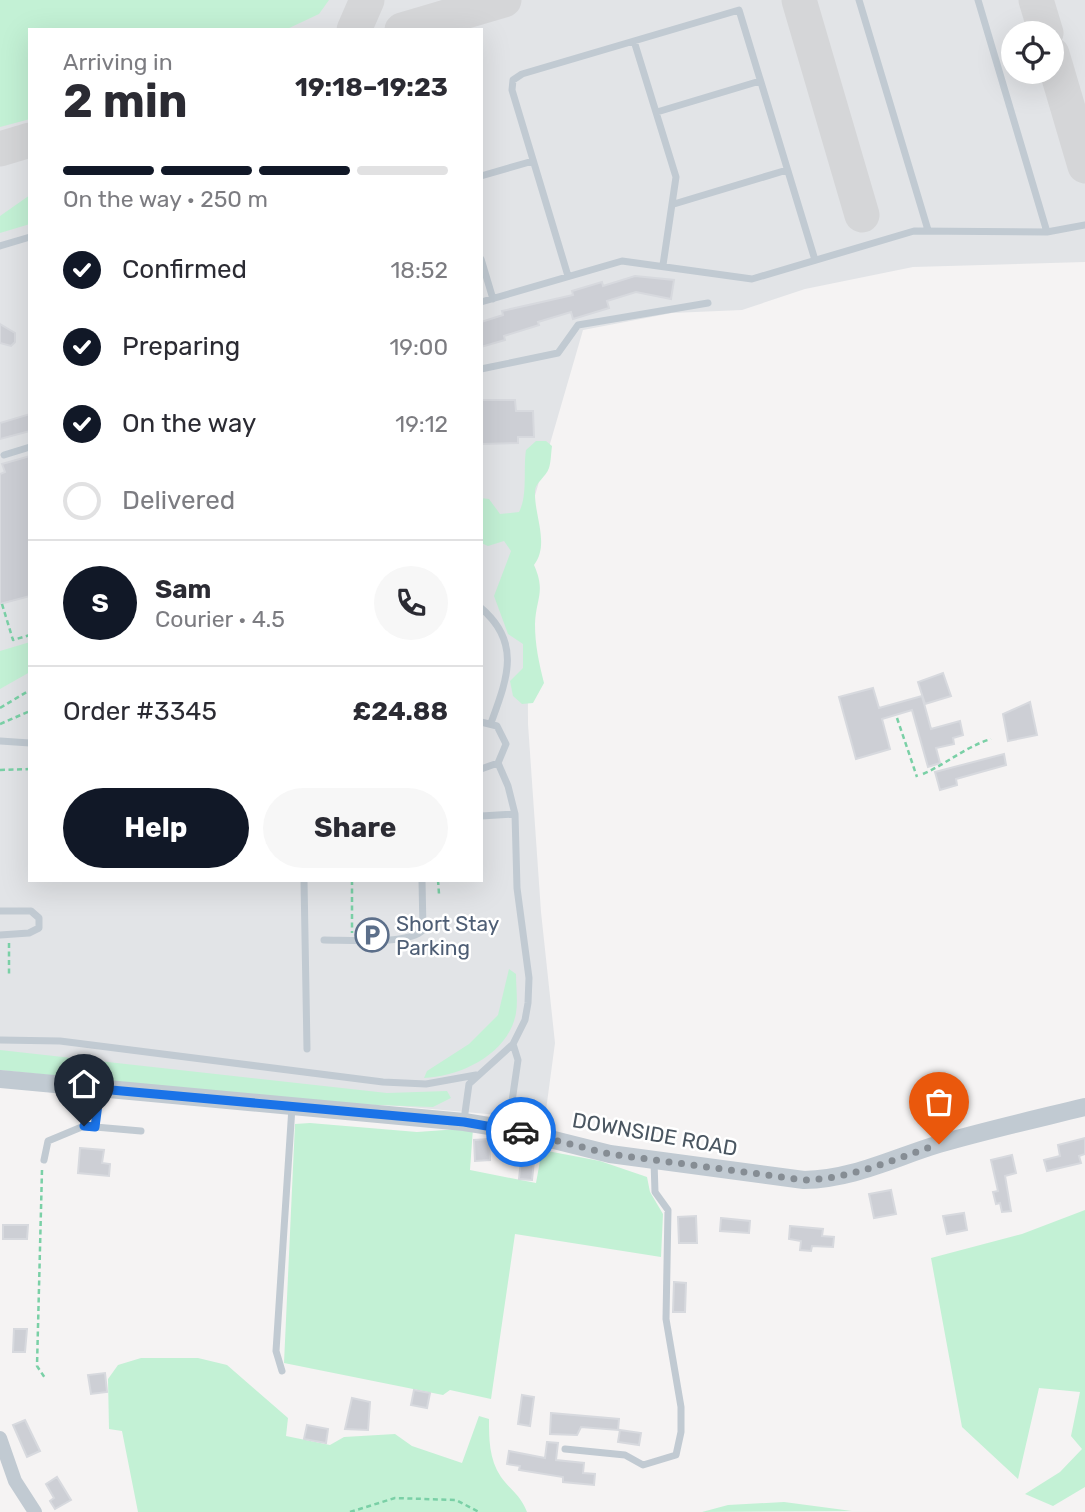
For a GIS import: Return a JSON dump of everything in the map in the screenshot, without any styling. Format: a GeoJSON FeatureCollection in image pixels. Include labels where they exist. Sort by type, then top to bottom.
{"type":"FeatureCollection","features":[{"type":"Feature","properties":{"kind":"street","name":"DOWNSIDE ROAD"},"geometry":{"type":"LineString","coordinates":[[0,1079],[464,1122],[508,1129],[610,1154],[804,1180],[857,1174],[939,1144],[1085,1108]]}},
{"type":"Feature","properties":{"kind":"street"},"geometry":{"type":"LineString","coordinates":[[0,1438],[15,1481],[35,1512]]}},
{"type":"Feature","properties":{"kind":"lane"},"geometry":{"type":"LineString","coordinates":[[859,0],[928,230]]}},
{"type":"Feature","properties":{"kind":"lane"},"geometry":{"type":"LineString","coordinates":[[978,0],[1047,232]]}},
{"type":"Feature","properties":{"kind":"lane"},"geometry":{"type":"LineString","coordinates":[[568,276],[512,90],[513,80],[522,74],[739,10],[815,260]]}},
{"type":"Feature","properties":{"kind":"lane"},"geometry":{"type":"LineString","coordinates":[[635,41],[676,177],[663,265]]}},
{"type":"Feature","properties":{"kind":"lane"},"geometry":{"type":"LineString","coordinates":[[657,112],[760,81]]}},
{"type":"Feature","properties":{"kind":"lane"},"geometry":{"type":"LineString","coordinates":[[483,175],[533,161]]}},
{"type":"Feature","properties":{"kind":"lane"},"geometry":{"type":"LineString","coordinates":[[674,204],[787,170]]}},
{"type":"Feature","properties":{"kind":"lane"},"geometry":{"type":"LineString","coordinates":[[483,302],[622,261],[752,279],[914,231],[1047,232],[1085,225]]}},
{"type":"Feature","properties":{"kind":"lane"},"geometry":{"type":"LineString","coordinates":[[0,246],[28,238]]}},
{"type":"Feature","properties":{"kind":"lane"},"geometry":{"type":"LineString","coordinates":[[483,266],[493,299]]}},
{"type":"Feature","properties":{"kind":"lane"},"geometry":{"type":"LineString","coordinates":[[483,369],[558,353],[578,325],[708,303]]}},
{"type":"Feature","properties":{"kind":"lane"},"geometry":{"type":"LineString","coordinates":[[5,455],[28,448]]}},
{"type":"Feature","properties":{"kind":"lane"},"geometry":{"type":"LineString","coordinates":[[483,610],[499,629],[509,659],[507,679],[491,723]]}},
{"type":"Feature","properties":{"kind":"lane"},"geometry":{"type":"LineString","coordinates":[[483,722],[491,723],[505,737],[506,751],[498,763],[483,767]]}},
{"type":"Feature","properties":{"kind":"lane"},"geometry":{"type":"LineString","coordinates":[[0,741],[28,743]]}},
{"type":"Feature","properties":{"kind":"lane"},"geometry":{"type":"LineString","coordinates":[[464,1122],[466,1097],[476,1074],[513,1044],[525,1020],[529,978],[517,888],[515,814],[509,786],[498,763]]}},
{"type":"Feature","properties":{"kind":"lane"},"geometry":{"type":"LineString","coordinates":[[483,816],[515,814]]}},
{"type":"Feature","properties":{"kind":"lane"},"geometry":{"type":"LineString","coordinates":[[304,882],[307,1048]]}},
{"type":"Feature","properties":{"kind":"lane"},"geometry":{"type":"LineString","coordinates":[[324,940],[418,935],[422,930],[422,882]]}},
{"type":"Feature","properties":{"kind":"lane"},"geometry":{"type":"LineString","coordinates":[[0,911],[30,911],[39,918],[39,928],[29,933],[4,933]]}},
{"type":"Feature","properties":{"kind":"lane"},"geometry":{"type":"LineString","coordinates":[[0,1040],[60,1041],[383,1082],[426,1084],[476,1074]]}},
{"type":"Feature","properties":{"kind":"lane"},"geometry":{"type":"LineString","coordinates":[[508,1129],[518,1060],[513,1044]]}},
{"type":"Feature","properties":{"kind":"lane"},"geometry":{"type":"LineString","coordinates":[[95,1127],[100,1089]]}},
{"type":"Feature","properties":{"kind":"lane"},"geometry":{"type":"LineString","coordinates":[[282,1371],[276,1351],[292,1106]]}},
{"type":"Feature","properties":{"kind":"lane"},"geometry":{"type":"LineString","coordinates":[[44,1160],[48,1141],[84,1126],[141,1130]]}},
{"type":"Feature","properties":{"kind":"lane"},"geometry":{"type":"LineString","coordinates":[[565,1449],[625,1455],[643,1465],[676,1455],[681,1432],[681,1407],[666,1319],[668,1210],[655,1192],[654,1160]]}},
{"type":"Feature","properties":{"kind":"path"},"geometry":{"type":"LineString","coordinates":[[2,604],[13,639],[28,635]]}},
{"type":"Feature","properties":{"kind":"path"},"geometry":{"type":"LineString","coordinates":[[0,627],[8,624]]}},
{"type":"Feature","properties":{"kind":"path"},"geometry":{"type":"LineString","coordinates":[[0,708],[28,691]]}},
{"type":"Feature","properties":{"kind":"path"},"geometry":{"type":"LineString","coordinates":[[0,724],[28,712]]}},
{"type":"Feature","properties":{"kind":"path"},"geometry":{"type":"LineString","coordinates":[[897,718],[917,776]]}},
{"type":"Feature","properties":{"kind":"path"},"geometry":{"type":"LineString","coordinates":[[923,774],[950,762],[965,747],[991,739]]}},
{"type":"Feature","properties":{"kind":"path"},"geometry":{"type":"LineString","coordinates":[[0,770],[28,769]]}},
{"type":"Feature","properties":{"kind":"path"},"geometry":{"type":"LineString","coordinates":[[352,882],[352,940]]}},
{"type":"Feature","properties":{"kind":"path"},"geometry":{"type":"LineString","coordinates":[[438,882],[439,894]]}},
{"type":"Feature","properties":{"kind":"path"},"geometry":{"type":"LineString","coordinates":[[4,933],[9,974]]}},
{"type":"Feature","properties":{"kind":"path"},"geometry":{"type":"LineString","coordinates":[[44,1160],[40,1182],[37,1366],[45,1378]]}},
{"type":"Feature","properties":{"kind":"path"},"geometry":{"type":"LineString","coordinates":[[350,1512],[394,1498],[456,1500],[479,1512]]}},
{"type":"Feature","properties":{"kind":"shaded area"},"geometry":{"type":"Polygon","coordinates":[[[0,0],[1085,0],[1085,262],[913,267],[805,289],[742,310],[672,313],[583,330],[527,523],[528,724],[541,912],[555,1043],[544,1125],[518,1120],[514,1113],[498,1115],[0,1070],[0,0]]]}},
{"type":"Feature","properties":{"kind":"green space"},"geometry":{"type":"Polygon","coordinates":[[[0,0],[329,0],[319,14],[289,28],[28,28],[28,120],[0,127],[0,0]]]}},
{"type":"Feature","properties":{"kind":"green space"},"geometry":{"type":"Polygon","coordinates":[[[28,196],[28,225],[0,233],[0,216],[28,196]]]}},
{"type":"Feature","properties":{"kind":"green space"},"geometry":{"type":"Polygon","coordinates":[[[536,441],[546,441],[552,446],[549,468],[535,491],[541,548],[534,565],[540,589],[535,632],[544,683],[533,703],[522,704],[513,696],[510,681],[523,668],[523,644],[508,634],[494,596],[511,551],[504,541],[488,546],[483,544],[483,498],[489,499],[500,514],[519,512],[524,490],[526,450],[536,441]]]}},
{"type":"Feature","properties":{"kind":"green space"},"geometry":{"type":"Polygon","coordinates":[[[28,643],[28,673],[0,689],[0,651],[28,643]]]}},
{"type":"Feature","properties":{"kind":"green space"},"geometry":{"type":"Polygon","coordinates":[[[509,969],[516,974],[517,1008],[512,1028],[504,1040],[493,1051],[467,1068],[438,1077],[424,1078],[427,1071],[469,1044],[498,1015],[509,969]]]}},
{"type":"Feature","properties":{"kind":"green space"},"geometry":{"type":"Polygon","coordinates":[[[0,1050],[387,1093],[447,1091],[451,1098],[433,1107],[319,1103],[0,1070],[0,1050]]]}},
{"type":"Feature","properties":{"kind":"green space"},"geometry":{"type":"Polygon","coordinates":[[[295,1124],[417,1132],[473,1128],[470,1170],[536,1183],[542,1150],[600,1161],[647,1177],[650,1192],[663,1214],[661,1257],[515,1234],[491,1399],[450,1390],[443,1395],[284,1363],[295,1124]]]}},
{"type":"Feature","properties":{"kind":"green space"},"geometry":{"type":"Polygon","coordinates":[[[1085,1210],[1085,1487],[1053,1506],[1025,1494],[1060,1472],[1082,1449],[1071,1436],[1080,1392],[1039,1388],[1018,1479],[962,1427],[931,1258],[1022,1234],[1085,1210]]]}},
{"type":"Feature","properties":{"kind":"green space"},"geometry":{"type":"Polygon","coordinates":[[[141,1358],[198,1358],[227,1365],[288,1418],[286,1436],[330,1445],[344,1437],[395,1434],[412,1446],[462,1463],[479,1416],[489,1419],[494,1463],[527,1512],[138,1512],[122,1431],[109,1429],[108,1379],[118,1365],[141,1358]]]}},
{"type":"Feature","properties":{"kind":"green space"},"geometry":{"type":"Polygon","coordinates":[[[784,1502],[852,1511],[702,1512],[728,1505],[784,1502]]]}},
{"type":"Feature","properties":{"kind":"building"},"geometry":{"type":"Polygon","coordinates":[[[635,276],[674,280],[671,299],[636,292],[607,301],[609,308],[573,319],[571,312],[538,322],[539,325],[504,336],[505,340],[483,346],[483,321],[503,315],[502,311],[573,295],[572,291],[602,282],[603,286],[635,276]]]}},
{"type":"Feature","properties":{"kind":"building"},"geometry":{"type":"Polygon","coordinates":[[[0,324],[15,333],[15,342],[11,346],[0,343],[0,324]]]}},
{"type":"Feature","properties":{"kind":"building"},"geometry":{"type":"Polygon","coordinates":[[[483,400],[515,400],[516,411],[533,411],[534,437],[518,437],[518,443],[483,444],[483,400]]]}},
{"type":"Feature","properties":{"kind":"building"},"geometry":{"type":"Polygon","coordinates":[[[28,415],[28,432],[0,439],[0,423],[28,415]]]}},
{"type":"Feature","properties":{"kind":"building"},"geometry":{"type":"Polygon","coordinates":[[[28,457],[28,597],[0,604],[0,474],[5,472],[2,464],[28,457]]]}},
{"type":"Feature","properties":{"kind":"building"},"geometry":{"type":"Polygon","coordinates":[[[943,673],[951,696],[925,704],[918,682],[943,673]]]}},
{"type":"Feature","properties":{"kind":"building"},"geometry":{"type":"Polygon","coordinates":[[[873,688],[879,708],[922,696],[931,729],[960,721],[963,735],[953,738],[954,744],[936,748],[940,763],[928,767],[912,710],[882,719],[890,749],[856,759],[839,697],[873,688]]]}},
{"type":"Feature","properties":{"kind":"building"},"geometry":{"type":"Polygon","coordinates":[[[1030,702],[1037,735],[1008,741],[1003,714],[1030,702]]]}},
{"type":"Feature","properties":{"kind":"building"},"geometry":{"type":"Polygon","coordinates":[[[1004,754],[1006,765],[956,779],[957,785],[940,790],[935,772],[1004,754]]]}},
{"type":"Feature","properties":{"kind":"building"},"geometry":{"type":"Polygon","coordinates":[[[1085,1138],[1085,1154],[1079,1156],[1081,1163],[1047,1171],[1044,1160],[1060,1156],[1058,1145],[1085,1138]]]}},
{"type":"Feature","properties":{"kind":"building"},"geometry":{"type":"Polygon","coordinates":[[[489,1139],[490,1160],[475,1161],[474,1140],[489,1139]]]}},
{"type":"Feature","properties":{"kind":"building"},"geometry":{"type":"Polygon","coordinates":[[[80,1148],[104,1150],[102,1163],[110,1164],[109,1176],[78,1173],[80,1148]]]}},
{"type":"Feature","properties":{"kind":"building"},"geometry":{"type":"Polygon","coordinates":[[[522,1151],[535,1152],[532,1180],[519,1179],[522,1151]]]}},
{"type":"Feature","properties":{"kind":"building"},"geometry":{"type":"Polygon","coordinates":[[[1012,1155],[1016,1173],[1005,1176],[1011,1211],[1002,1212],[1000,1203],[996,1204],[993,1192],[998,1191],[991,1160],[1012,1155]]]}},
{"type":"Feature","properties":{"kind":"building"},"geometry":{"type":"Polygon","coordinates":[[[891,1190],[896,1214],[874,1218],[869,1194],[891,1190]]]}},
{"type":"Feature","properties":{"kind":"building"},"geometry":{"type":"Polygon","coordinates":[[[964,1213],[967,1230],[947,1234],[943,1216],[964,1213]]]}},
{"type":"Feature","properties":{"kind":"building"},"geometry":{"type":"Polygon","coordinates":[[[696,1216],[697,1243],[679,1243],[678,1217],[696,1216]]]}},
{"type":"Feature","properties":{"kind":"building"},"geometry":{"type":"Polygon","coordinates":[[[721,1218],[750,1221],[749,1233],[720,1231],[721,1218]]]}},
{"type":"Feature","properties":{"kind":"building"},"geometry":{"type":"Polygon","coordinates":[[[3,1225],[28,1225],[27,1239],[3,1239],[3,1225]]]}},
{"type":"Feature","properties":{"kind":"building"},"geometry":{"type":"Polygon","coordinates":[[[790,1226],[823,1229],[822,1236],[834,1237],[833,1247],[812,1246],[811,1251],[800,1250],[801,1241],[789,1239],[790,1226]]]}},
{"type":"Feature","properties":{"kind":"building"},"geometry":{"type":"Polygon","coordinates":[[[674,1282],[686,1283],[685,1312],[673,1312],[674,1282]]]}},
{"type":"Feature","properties":{"kind":"building"},"geometry":{"type":"Polygon","coordinates":[[[14,1329],[27,1329],[25,1352],[13,1352],[14,1329]]]}},
{"type":"Feature","properties":{"kind":"building"},"geometry":{"type":"Polygon","coordinates":[[[105,1373],[107,1392],[91,1394],[88,1375],[105,1373]]]}},
{"type":"Feature","properties":{"kind":"building"},"geometry":{"type":"Polygon","coordinates":[[[414,1390],[430,1393],[427,1408],[411,1405],[414,1390]]]}},
{"type":"Feature","properties":{"kind":"building"},"geometry":{"type":"Polygon","coordinates":[[[522,1395],[534,1397],[530,1426],[518,1424],[522,1395]]]}},
{"type":"Feature","properties":{"kind":"building"},"geometry":{"type":"Polygon","coordinates":[[[352,1398],[370,1402],[368,1430],[345,1429],[352,1398]]]}},
{"type":"Feature","properties":{"kind":"building"},"geometry":{"type":"Polygon","coordinates":[[[551,1413],[619,1419],[618,1430],[581,1427],[577,1435],[550,1434],[551,1413]]]}},
{"type":"Feature","properties":{"kind":"building"},"geometry":{"type":"Polygon","coordinates":[[[25,1420],[40,1451],[27,1457],[13,1425],[25,1420]]]}},
{"type":"Feature","properties":{"kind":"building"},"geometry":{"type":"Polygon","coordinates":[[[307,1425],[328,1429],[326,1443],[304,1439],[307,1425]]]}},
{"type":"Feature","properties":{"kind":"building"},"geometry":{"type":"Polygon","coordinates":[[[620,1430],[641,1433],[639,1445],[618,1442],[620,1430]]]}},
{"type":"Feature","properties":{"kind":"building"},"geometry":{"type":"Polygon","coordinates":[[[547,1442],[558,1443],[556,1460],[584,1463],[583,1473],[595,1474],[594,1485],[563,1482],[563,1477],[519,1470],[520,1466],[507,1464],[509,1451],[545,1458],[547,1442]]]}},
{"type":"Feature","properties":{"kind":"building"},"geometry":{"type":"Polygon","coordinates":[[[57,1477],[71,1500],[55,1509],[50,1501],[54,1498],[46,1484],[57,1477]]]}},
{"type":"Feature","properties":{"kind":"taxiway"},"geometry":{"type":"LineString","coordinates":[[355,28],[367,0]]}},
{"type":"Feature","properties":{"kind":"taxiway"},"geometry":{"type":"LineString","coordinates":[[409,28],[504,0]]}},
{"type":"Feature","properties":{"kind":"taxiway"},"geometry":{"type":"LineString","coordinates":[[799,0],[862,215]]}},
{"type":"Feature","properties":{"kind":"taxiway"},"geometry":{"type":"LineString","coordinates":[[1036,0],[1042,21]]}},
{"type":"Feature","properties":{"kind":"taxiway"},"geometry":{"type":"LineString","coordinates":[[1061,84],[1085,166]]}},
{"type":"Feature","properties":{"kind":"taxiway"},"geometry":{"type":"LineString","coordinates":[[0,149],[28,141]]}},
{"type":"Feature","properties":{"kind":"way so far"},"geometry":{"type":"LineString","coordinates":[[521,1132],[610,1154],[804,1180],[857,1174],[939,1144]]}},
{"type":"Feature","properties":{"kind":"place","name":"Short Stay Parking"},"geometry":{"type":"Point","coordinates":[372,935]}},
{"type":"Feature","properties":{"kind":"route"},"geometry":{"type":"LineString","coordinates":[[84,1126],[95,1127],[100,1089],[464,1122],[521,1132]]}}]}
